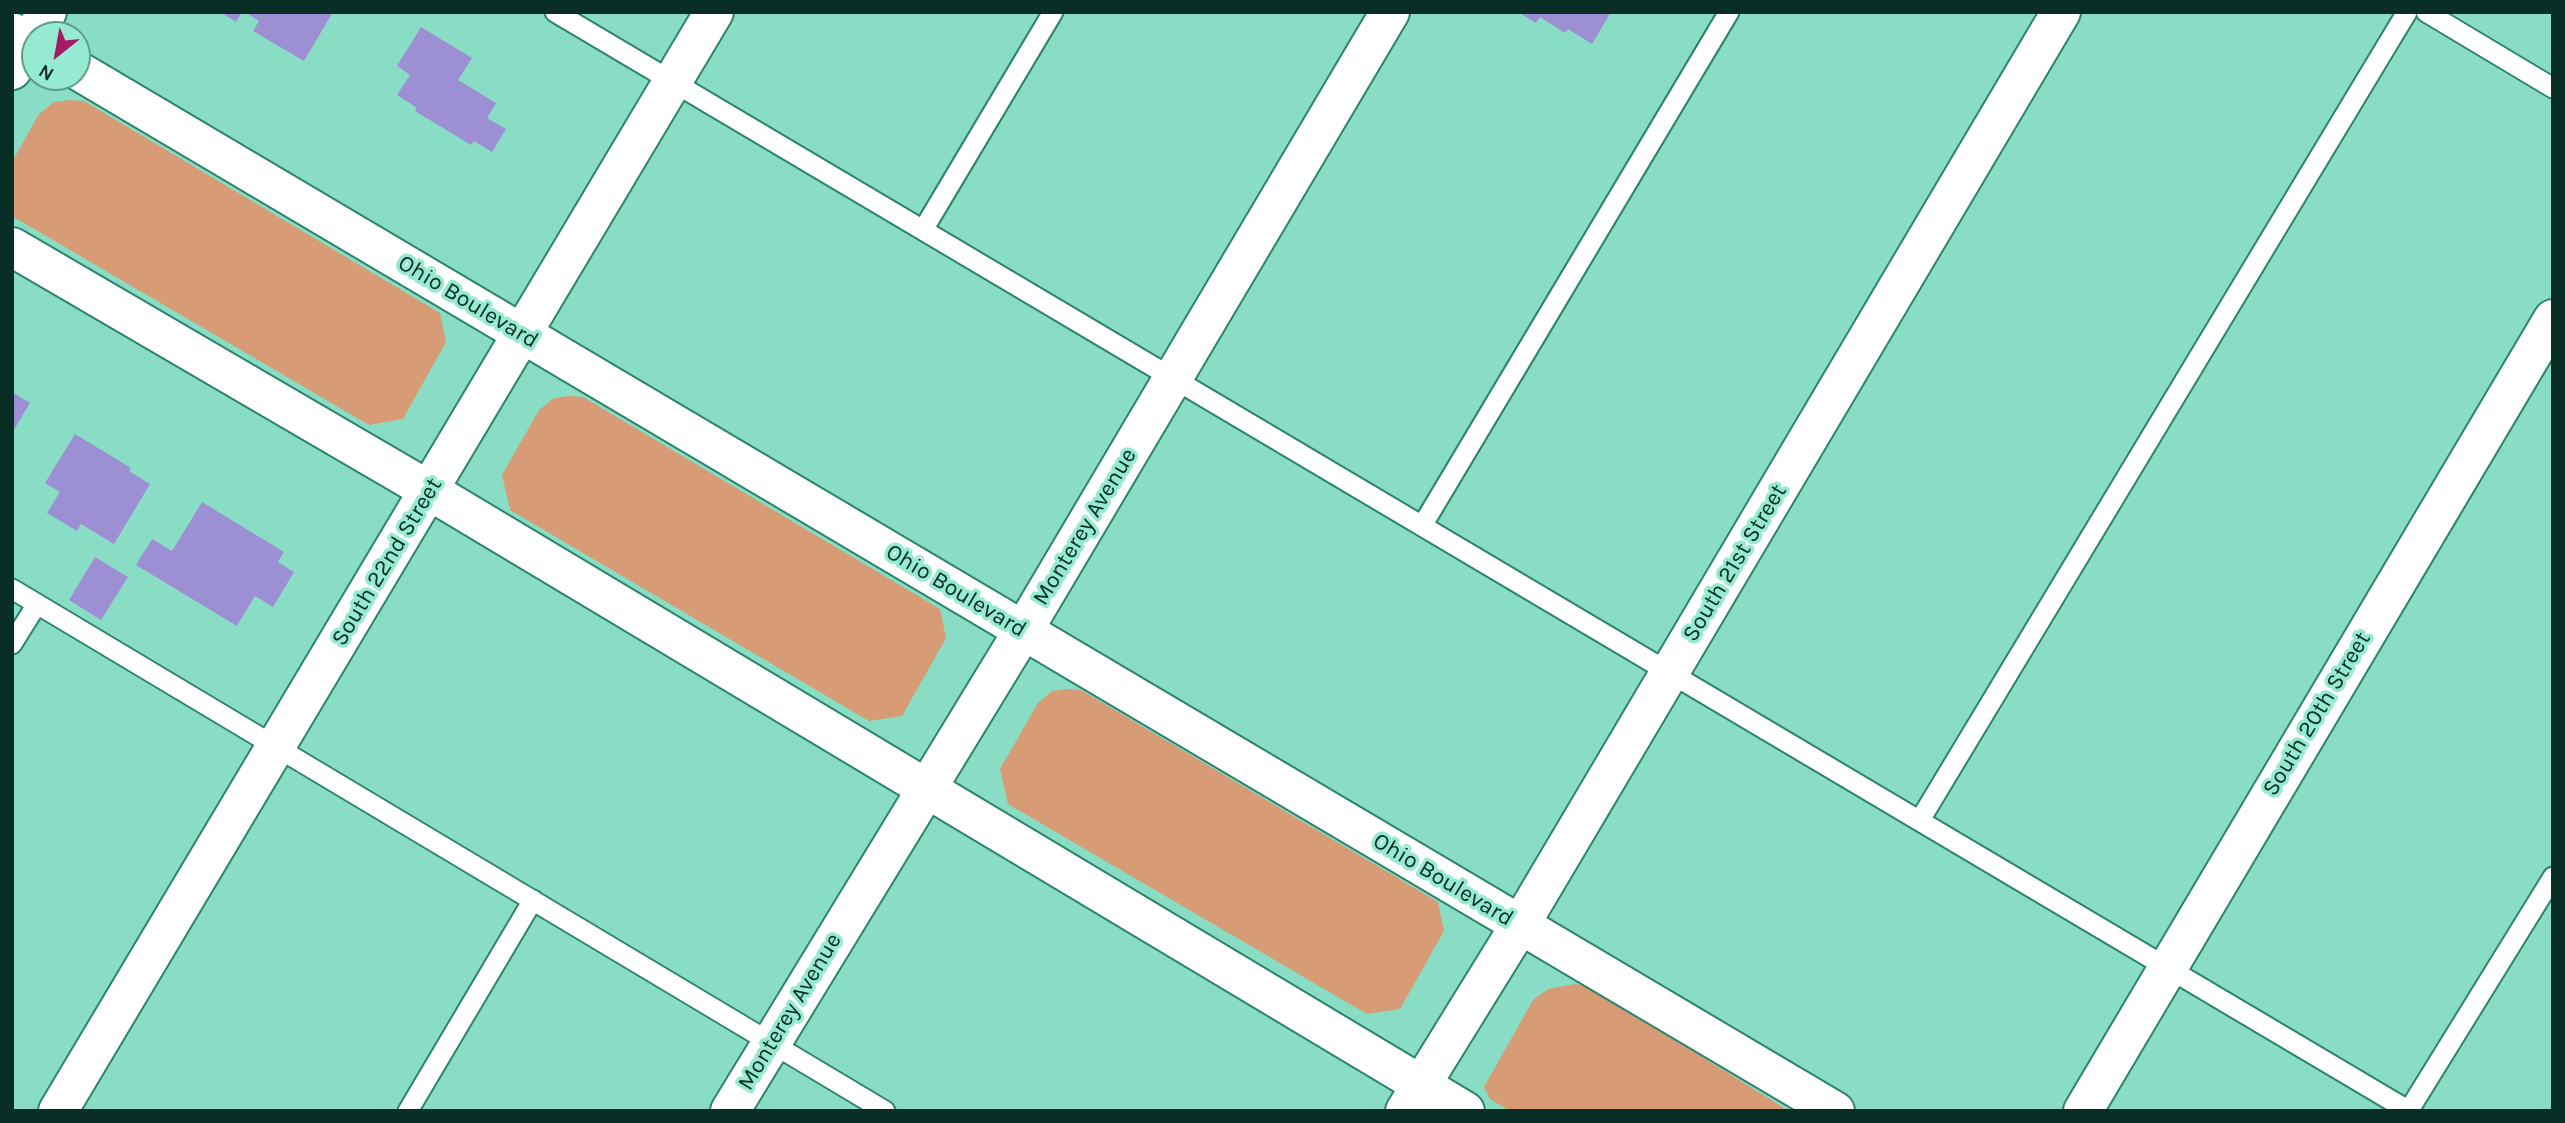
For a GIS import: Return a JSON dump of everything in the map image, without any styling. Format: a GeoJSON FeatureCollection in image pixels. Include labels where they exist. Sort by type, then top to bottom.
{"type":"FeatureCollection","features":[{"type":"Feature","properties":{"kind":"street","name":"South 22nd Street"},"geometry":{"type":"LineString","coordinates":[[58,1111],[524,335],[714,12]]}},
{"type":"Feature","properties":{"kind":"street","name":"Monterey Avenue"},"geometry":{"type":"LineString","coordinates":[[730,1111],[1023,631],[1390,12]]}},
{"type":"Feature","properties":{"kind":"street","name":"South 21st Street"},"geometry":{"type":"LineString","coordinates":[[1413,1098],[1520,925],[2061,12]]}},
{"type":"Feature","properties":{"kind":"street","name":"Ohio Boulevard"},"geometry":{"type":"LineString","coordinates":[[91,78],[1835,1111]]}},
{"type":"Feature","properties":{"kind":"street"},"geometry":{"type":"LineString","coordinates":[[12,247],[430,491],[926,789],[1413,1098],[1465,1111]]}},
{"type":"Feature","properties":{"kind":"street","name":"South 20th Street"},"geometry":{"type":"LineString","coordinates":[[2083,1111],[2553,319]]}},
{"type":"Feature","properties":{"kind":"lane"},"geometry":{"type":"LineString","coordinates":[[555,12],[2409,1111],[2553,877]]}},
{"type":"Feature","properties":{"kind":"lane"},"geometry":{"type":"LineString","coordinates":[[923,230],[1053,12]]}},
{"type":"Feature","properties":{"kind":"lane"},"geometry":{"type":"LineString","coordinates":[[1422,526],[1730,12]]}},
{"type":"Feature","properties":{"kind":"lane"},"geometry":{"type":"LineString","coordinates":[[1920,820],[2407,12]]}},
{"type":"Feature","properties":{"kind":"lane"},"geometry":{"type":"LineString","coordinates":[[2427,12],[2553,88]]}},
{"type":"Feature","properties":{"kind":"lane"},"geometry":{"type":"LineString","coordinates":[[12,589],[885,1111]]}},
{"type":"Feature","properties":{"kind":"lane"},"geometry":{"type":"LineString","coordinates":[[12,644],[37,604]]}},
{"type":"Feature","properties":{"kind":"lane"},"geometry":{"type":"LineString","coordinates":[[408,1111],[533,900]]}},
{"type":"Feature","properties":{"kind":"shaded area"},"geometry":{"type":"Polygon","coordinates":[[[84,101],[440,313],[446,342],[403,419],[369,425],[12,216],[12,162],[39,114],[54,102],[84,101]]]}},
{"type":"Feature","properties":{"kind":"shaded area"},"geometry":{"type":"Polygon","coordinates":[[[583,397],[940,609],[946,638],[902,716],[869,721],[510,510],[502,475],[539,410],[554,398],[583,397]]]}},
{"type":"Feature","properties":{"kind":"shaded area"},"geometry":{"type":"Polygon","coordinates":[[[1081,690],[1438,902],[1444,931],[1400,1009],[1367,1014],[1008,804],[1000,769],[1038,703],[1052,691],[1081,690]]]}},
{"type":"Feature","properties":{"kind":"shaded area"},"geometry":{"type":"Polygon","coordinates":[[[1575,984],[1588,986],[1789,1111],[1510,1111],[1490,1099],[1484,1087],[1533,1000],[1548,989],[1575,984]]]}},
{"type":"Feature","properties":{"kind":"building"},"geometry":{"type":"Polygon","coordinates":[[[220,12],[242,12],[236,22],[220,12]]]}},
{"type":"Feature","properties":{"kind":"building"},"geometry":{"type":"Polygon","coordinates":[[[245,12],[333,12],[304,61],[253,31],[259,21],[245,12]]]}},
{"type":"Feature","properties":{"kind":"building"},"geometry":{"type":"Polygon","coordinates":[[[1518,12],[1611,12],[1592,44],[1568,29],[1565,33],[1540,17],[1536,23],[1518,12]]]}},
{"type":"Feature","properties":{"kind":"building"},"geometry":{"type":"Polygon","coordinates":[[[421,27],[472,58],[458,80],[496,103],[487,118],[506,129],[492,152],[474,141],[471,145],[415,111],[417,108],[397,95],[410,75],[397,66],[421,27]]]}},
{"type":"Feature","properties":{"kind":"building"},"geometry":{"type":"Polygon","coordinates":[[[12,392],[30,403],[12,433],[12,392]]]}},
{"type":"Feature","properties":{"kind":"building"},"geometry":{"type":"Polygon","coordinates":[[[75,434],[131,468],[129,471],[150,484],[114,544],[81,524],[77,531],[47,513],[60,492],[45,483],[75,434]]]}},
{"type":"Feature","properties":{"kind":"building"},"geometry":{"type":"Polygon","coordinates":[[[202,502],[284,552],[278,562],[294,572],[273,607],[255,596],[237,626],[136,565],[152,539],[172,551],[202,502]]]}},
{"type":"Feature","properties":{"kind":"building"},"geometry":{"type":"Polygon","coordinates":[[[95,557],[128,577],[101,620],[69,600],[95,557]]]}}]}
